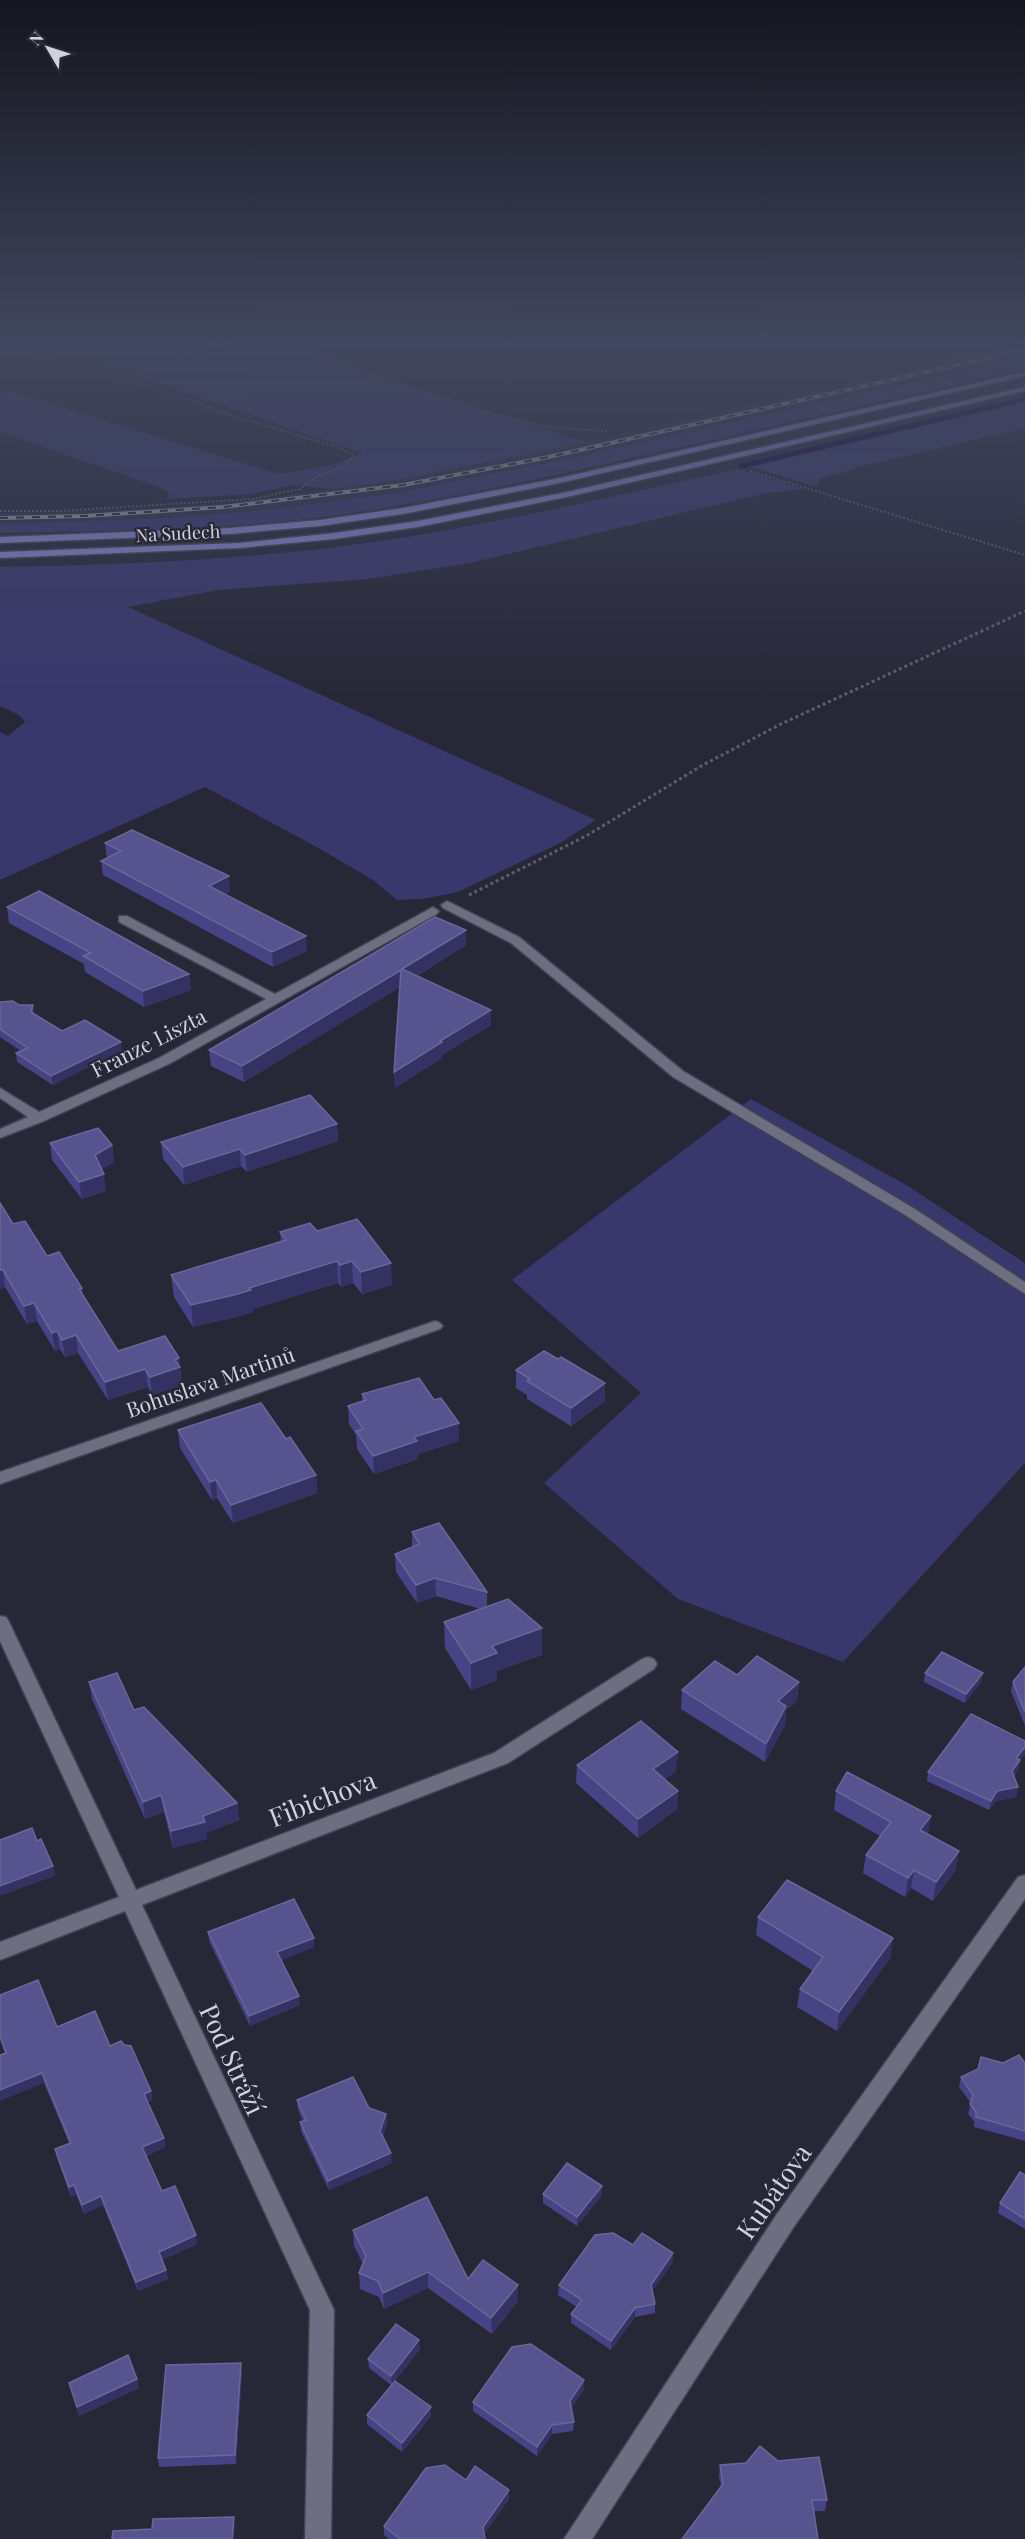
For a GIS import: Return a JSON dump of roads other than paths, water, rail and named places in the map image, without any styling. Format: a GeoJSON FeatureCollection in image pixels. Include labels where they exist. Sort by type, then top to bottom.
{"type":"FeatureCollection","features":[{"type":"Feature","properties":{"kind":"main road","name":"Na Sudech"},"geometry":{"type":"LineString","coordinates":[[0,540],[123,538],[321,523],[410,510],[655,458]]}},
{"type":"Feature","properties":{"kind":"main road","name":"Na Sudech"},"geometry":{"type":"LineString","coordinates":[[0,555],[223,547],[335,536],[427,523],[723,458]]}},
{"type":"Feature","properties":{"kind":"street"},"geometry":{"type":"LineString","coordinates":[[447,905],[515,940],[678,1074],[910,1212],[1025,1289]]}},
{"type":"Feature","properties":{"kind":"street","name":"Franze Liszta"},"geometry":{"type":"LineString","coordinates":[[0,1134],[164,1061],[433,911]]}},
{"type":"Feature","properties":{"kind":"street"},"geometry":{"type":"LineString","coordinates":[[123,919],[274,998]]}},
{"type":"Feature","properties":{"kind":"street"},"geometry":{"type":"LineString","coordinates":[[0,1092],[39,1118]]}},
{"type":"Feature","properties":{"kind":"street","name":"Bohuslava Martinů"},"geometry":{"type":"LineString","coordinates":[[0,1478],[435,1326]]}},
{"type":"Feature","properties":{"kind":"street","name":"Pod Stráží"},"geometry":{"type":"LineString","coordinates":[[0,1622],[322,2310],[318,2539]]}},
{"type":"Feature","properties":{"kind":"street","name":"Fibichova"},"geometry":{"type":"LineString","coordinates":[[0,1951],[501,1758],[648,1664]]}},
{"type":"Feature","properties":{"kind":"street","name":"Kubátova"},"geometry":{"type":"LineString","coordinates":[[577,2539],[785,2221],[1025,1882]]}},
{"type":"Feature","properties":{"kind":"waterway"},"geometry":{"type":"LineString","coordinates":[[741,466],[773,458]]}},
{"type":"Feature","properties":{"kind":"railway"},"geometry":{"type":"LineString","coordinates":[[0,518],[85,516],[223,507],[403,485],[541,458]]}}]}
